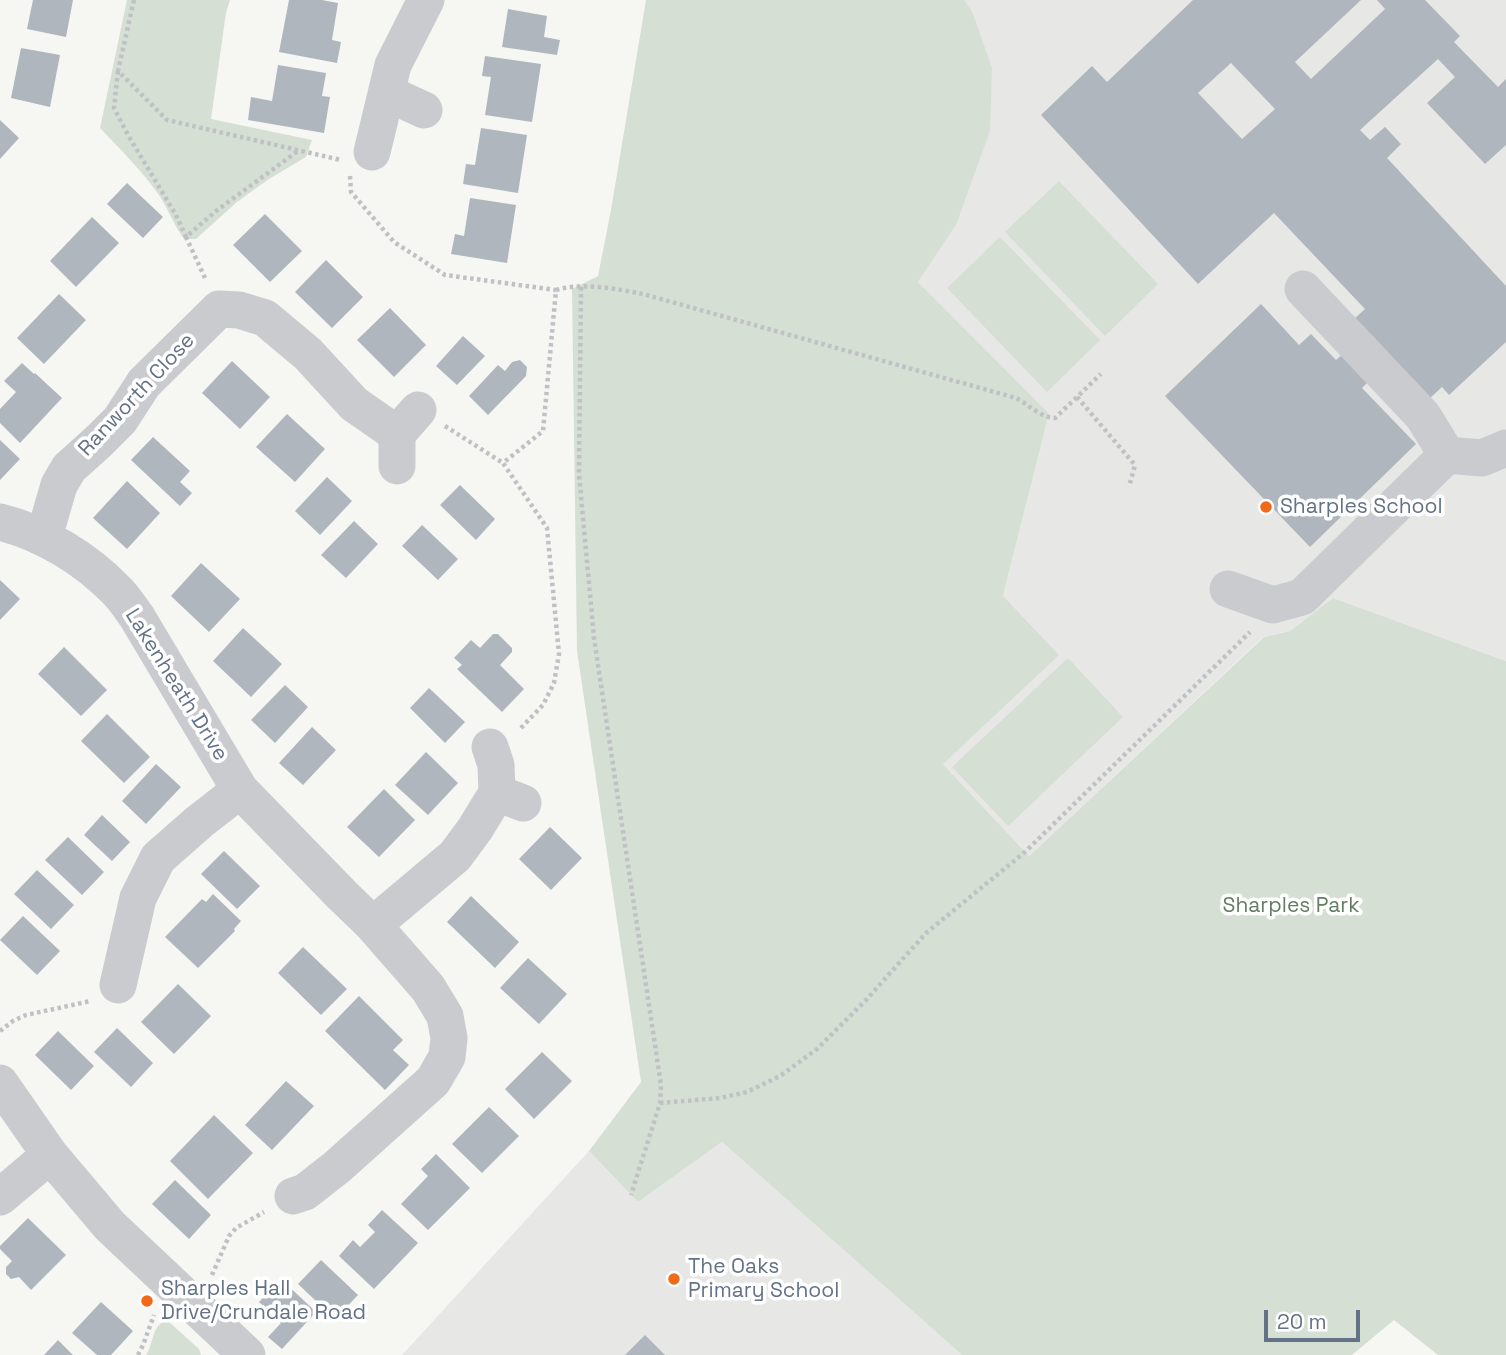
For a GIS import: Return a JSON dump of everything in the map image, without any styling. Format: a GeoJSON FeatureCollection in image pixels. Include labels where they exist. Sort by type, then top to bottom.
{"type":"FeatureCollection","features":[{"type":"Feature","properties":{"kind":"street"},"geometry":{"type":"LineString","coordinates":[[357,161],[387,93],[393,65],[426,0]]}},
{"type":"Feature","properties":{"kind":"street"},"geometry":{"type":"LineString","coordinates":[[387,93],[424,110]]}},
{"type":"Feature","properties":{"kind":"street"},"geometry":{"type":"LineString","coordinates":[[1303,289],[1423,416],[1447,455]]}},
{"type":"Feature","properties":{"kind":"street"},"geometry":{"type":"LineString","coordinates":[[219,309],[239,310],[265,318],[308,354],[354,404],[404,436]]}},
{"type":"Feature","properties":{"kind":"street","name":"Ranworth Close"},"geometry":{"type":"LineString","coordinates":[[44,537],[59,485],[69,468],[120,420],[144,383],[219,309]]}},
{"type":"Feature","properties":{"kind":"street"},"geometry":{"type":"LineString","coordinates":[[1228,589],[1273,605],[1302,597],[1447,455],[1482,457],[1506,448]]}},
{"type":"Feature","properties":{"kind":"street","name":"Lakenheath Drive"},"geometry":{"type":"LineString","coordinates":[[0,522],[44,537],[82,561],[118,592],[137,617],[240,790],[373,925],[428,988],[445,1016],[449,1038],[447,1057],[433,1081],[313,1195]]}},
{"type":"Feature","properties":{"kind":"street"},"geometry":{"type":"LineString","coordinates":[[373,925],[455,856],[475,829],[501,777]]}},
{"type":"Feature","properties":{"kind":"street"},"geometry":{"type":"LineString","coordinates":[[118,985],[138,898],[158,858],[240,790]]}},
{"type":"Feature","properties":{"kind":"street"},"geometry":{"type":"LineString","coordinates":[[0,1083],[50,1156],[110,1226],[247,1355]]}},
{"type":"Feature","properties":{"kind":"street"},"geometry":{"type":"LineString","coordinates":[[0,1197],[50,1156]]}},
{"type":"Feature","properties":{"kind":"path"},"geometry":{"type":"LineString","coordinates":[[134,0],[118,71],[114,108],[176,215],[219,309]]}},
{"type":"Feature","properties":{"kind":"path"},"geometry":{"type":"LineString","coordinates":[[118,71],[167,120],[357,161],[351,192],[394,242],[445,275],[556,290],[569,286],[619,289],[643,294],[1016,398],[1048,418],[1055,418],[1101,374]]}},
{"type":"Feature","properties":{"kind":"path"},"geometry":{"type":"LineString","coordinates":[[186,237],[216,211],[299,150]]}},
{"type":"Feature","properties":{"kind":"path"},"geometry":{"type":"LineString","coordinates":[[581,287],[579,474],[589,594],[661,1085],[660,1103],[631,1195]]}},
{"type":"Feature","properties":{"kind":"path"},"geometry":{"type":"LineString","coordinates":[[503,463],[543,431],[556,290]]}},
{"type":"Feature","properties":{"kind":"path"},"geometry":{"type":"LineString","coordinates":[[1077,397],[1135,465],[1129,487]]}},
{"type":"Feature","properties":{"kind":"path"},"geometry":{"type":"LineString","coordinates":[[404,436],[503,463],[547,528],[559,654],[554,683],[543,705],[522,726],[501,777]]}},
{"type":"Feature","properties":{"kind":"path"},"geometry":{"type":"LineString","coordinates":[[660,1103],[720,1098],[747,1092],[780,1076],[817,1049],[866,1000],[926,933],[1025,852],[1259,624],[1273,605]]}},
{"type":"Feature","properties":{"kind":"path"},"geometry":{"type":"LineString","coordinates":[[0,1031],[26,1015],[93,1001],[118,985]]}},
{"type":"Feature","properties":{"kind":"path"},"geometry":{"type":"LineString","coordinates":[[198,1308],[229,1236],[236,1228],[313,1195]]}},
{"type":"Feature","properties":{"kind":"shaded area","name":"Sharples School"},"geometry":{"type":"Polygon","coordinates":[[[964,0],[1506,0],[1506,661],[1333,598],[1290,631],[1263,637],[1029,856],[888,705],[1003,596],[1049,415],[918,282],[956,225],[972,11],[964,0]]]}},
{"type":"Feature","properties":{"kind":"shaded area","name":"The Oaks Primary School"},"geometry":{"type":"Polygon","coordinates":[[[722,1142],[962,1355],[402,1355],[589,1151],[638,1202],[722,1142]]]}},
{"type":"Feature","properties":{"kind":"green space"},"geometry":{"type":"Polygon","coordinates":[[[127,0],[230,0],[211,119],[312,140],[306,157],[237,202],[196,239],[184,239],[152,186],[100,128],[127,0]]]}},
{"type":"Feature","properties":{"kind":"green space","name":"Sharples Park"},"geometry":{"type":"Polygon","coordinates":[[[646,0],[964,0],[972,11],[992,68],[990,131],[956,225],[918,282],[1049,414],[1003,596],[1059,655],[943,764],[1029,856],[1264,637],[1290,631],[1333,598],[1506,661],[1506,1355],[1438,1355],[1394,1320],[1352,1355],[962,1355],[722,1142],[638,1202],[589,1151],[641,1082],[577,651],[572,289],[598,276],[646,0]]]}},
{"type":"Feature","properties":{"kind":"green space"},"geometry":{"type":"Polygon","coordinates":[[[1059,181],[1158,284],[1105,336],[1005,232],[1059,181]]]}},
{"type":"Feature","properties":{"kind":"green space"},"geometry":{"type":"Polygon","coordinates":[[[1000,237],[1100,340],[1047,392],[947,288],[1000,237]]]}},
{"type":"Feature","properties":{"kind":"green space"},"geometry":{"type":"Polygon","coordinates":[[[1068,658],[1123,717],[1008,826],[952,767],[1068,658]]]}},
{"type":"Feature","properties":{"kind":"green space"},"geometry":{"type":"Polygon","coordinates":[[[164,1321],[168,1321],[199,1349],[201,1355],[146,1355],[157,1328],[164,1321]]]}},
{"type":"Feature","properties":{"kind":"building"},"geometry":{"type":"Polygon","coordinates":[[[33,0],[73,0],[66,37],[27,29],[33,0]]]}},
{"type":"Feature","properties":{"kind":"building"},"geometry":{"type":"Polygon","coordinates":[[[289,0],[338,3],[332,40],[341,42],[337,63],[279,52],[289,0]]]}},
{"type":"Feature","properties":{"kind":"building"},"geometry":{"type":"Polygon","coordinates":[[[1193,0],[1361,0],[1295,62],[1311,79],[1385,9],[1377,0],[1425,0],[1460,36],[1454,42],[1498,87],[1506,79],[1506,145],[1485,164],[1427,103],[1455,77],[1438,59],[1360,130],[1370,140],[1385,127],[1401,144],[1387,158],[1506,286],[1506,342],[1449,395],[1442,387],[1429,399],[1353,320],[1365,309],[1274,213],[1198,284],[1041,115],[1092,66],[1107,82],[1193,0]],[[1231,63],[1198,93],[1242,139],[1275,109],[1231,63]]]}},
{"type":"Feature","properties":{"kind":"building"},"geometry":{"type":"Polygon","coordinates":[[[508,9],[547,16],[544,37],[560,40],[557,55],[502,47],[508,9]]]}},
{"type":"Feature","properties":{"kind":"building"},"geometry":{"type":"Polygon","coordinates":[[[21,48],[60,55],[50,107],[11,98],[21,48]]]}},
{"type":"Feature","properties":{"kind":"building"},"geometry":{"type":"Polygon","coordinates":[[[485,56],[541,64],[532,122],[485,115],[491,77],[482,76],[485,56]]]}},
{"type":"Feature","properties":{"kind":"building"},"geometry":{"type":"Polygon","coordinates":[[[278,65],[326,73],[322,96],[330,97],[324,133],[248,120],[251,97],[272,101],[278,65]]]}},
{"type":"Feature","properties":{"kind":"building"},"geometry":{"type":"Polygon","coordinates":[[[0,120],[19,138],[0,159],[0,120]]]}},
{"type":"Feature","properties":{"kind":"building"},"geometry":{"type":"Polygon","coordinates":[[[481,128],[527,135],[518,193],[463,184],[466,164],[475,165],[481,128]]]}},
{"type":"Feature","properties":{"kind":"building"},"geometry":{"type":"Polygon","coordinates":[[[127,183],[163,217],[143,238],[107,204],[127,183]]]}},
{"type":"Feature","properties":{"kind":"building"},"geometry":{"type":"Polygon","coordinates":[[[470,198],[516,205],[507,263],[451,254],[455,234],[464,236],[470,198]]]}},
{"type":"Feature","properties":{"kind":"building"},"geometry":{"type":"Polygon","coordinates":[[[265,214],[302,251],[270,282],[233,245],[265,214]]]}},
{"type":"Feature","properties":{"kind":"building"},"geometry":{"type":"Polygon","coordinates":[[[92,217],[119,243],[76,287],[50,261],[92,217]]]}},
{"type":"Feature","properties":{"kind":"building"},"geometry":{"type":"Polygon","coordinates":[[[326,260],[363,297],[332,328],[295,292],[326,260]]]}},
{"type":"Feature","properties":{"kind":"building"},"geometry":{"type":"Polygon","coordinates":[[[59,294],[86,320],[44,364],[17,338],[59,294]]]}},
{"type":"Feature","properties":{"kind":"building"},"geometry":{"type":"Polygon","coordinates":[[[1261,304],[1299,345],[1311,334],[1336,360],[1344,353],[1370,380],[1362,388],[1416,444],[1310,547],[1165,396],[1261,304]]]}},
{"type":"Feature","properties":{"kind":"building"},"geometry":{"type":"Polygon","coordinates":[[[390,308],[426,345],[394,377],[357,340],[390,308]]]}},
{"type":"Feature","properties":{"kind":"building"},"geometry":{"type":"Polygon","coordinates":[[[463,336],[485,356],[457,385],[436,366],[463,336]]]}},
{"type":"Feature","properties":{"kind":"building"},"geometry":{"type":"Polygon","coordinates":[[[520,360],[527,367],[526,376],[488,415],[469,396],[498,365],[505,371],[512,362],[520,360]]]}},
{"type":"Feature","properties":{"kind":"building"},"geometry":{"type":"Polygon","coordinates":[[[232,361],[270,397],[240,429],[202,393],[232,361]]]}},
{"type":"Feature","properties":{"kind":"building"},"geometry":{"type":"Polygon","coordinates":[[[22,363],[62,398],[20,443],[0,423],[0,409],[16,392],[4,381],[22,363]]]}},
{"type":"Feature","properties":{"kind":"building"},"geometry":{"type":"Polygon","coordinates":[[[287,414],[325,449],[295,482],[256,447],[287,414]]]}},
{"type":"Feature","properties":{"kind":"building"},"geometry":{"type":"Polygon","coordinates":[[[153,437],[190,471],[180,482],[192,493],[180,506],[131,460],[153,437]]]}},
{"type":"Feature","properties":{"kind":"building"},"geometry":{"type":"Polygon","coordinates":[[[0,440],[20,459],[0,480],[0,440]]]}},
{"type":"Feature","properties":{"kind":"building"},"geometry":{"type":"Polygon","coordinates":[[[327,477],[352,501],[320,535],[295,511],[327,477]]]}},
{"type":"Feature","properties":{"kind":"building"},"geometry":{"type":"Polygon","coordinates":[[[127,481],[160,513],[127,549],[93,518],[127,481]]]}},
{"type":"Feature","properties":{"kind":"building"},"geometry":{"type":"Polygon","coordinates":[[[460,485],[495,519],[476,540],[440,505],[460,485]]]}},
{"type":"Feature","properties":{"kind":"building"},"geometry":{"type":"Polygon","coordinates":[[[354,521],[378,544],[346,578],[321,555],[354,521]]]}},
{"type":"Feature","properties":{"kind":"building"},"geometry":{"type":"Polygon","coordinates":[[[422,525],[458,559],[438,580],[402,546],[422,525]]]}},
{"type":"Feature","properties":{"kind":"building"},"geometry":{"type":"Polygon","coordinates":[[[201,563],[240,599],[209,632],[171,596],[201,563]]]}},
{"type":"Feature","properties":{"kind":"building"},"geometry":{"type":"Polygon","coordinates":[[[0,580],[20,599],[0,620],[0,580]]]}},
{"type":"Feature","properties":{"kind":"building"},"geometry":{"type":"Polygon","coordinates":[[[243,628],[282,664],[251,697],[213,661],[243,628]]]}},
{"type":"Feature","properties":{"kind":"building"},"geometry":{"type":"Polygon","coordinates":[[[493,634],[498,634],[512,648],[512,652],[500,665],[524,689],[502,712],[457,669],[462,665],[454,658],[471,640],[480,648],[493,634]]]}},
{"type":"Feature","properties":{"kind":"building"},"geometry":{"type":"Polygon","coordinates":[[[64,647],[107,690],[81,716],[38,674],[64,647]]]}},
{"type":"Feature","properties":{"kind":"building"},"geometry":{"type":"Polygon","coordinates":[[[285,685],[308,707],[275,743],[251,720],[285,685]]]}},
{"type":"Feature","properties":{"kind":"building"},"geometry":{"type":"Polygon","coordinates":[[[429,688],[465,722],[445,743],[410,708],[429,688]]]}},
{"type":"Feature","properties":{"kind":"building"},"geometry":{"type":"Polygon","coordinates":[[[107,714],[150,757],[124,783],[81,741],[107,714]]]}},
{"type":"Feature","properties":{"kind":"building"},"geometry":{"type":"Polygon","coordinates":[[[312,727],[336,750],[303,785],[279,763],[312,727]]]}},
{"type":"Feature","properties":{"kind":"building"},"geometry":{"type":"Polygon","coordinates":[[[426,752],[458,783],[428,815],[395,785],[426,752]]]}},
{"type":"Feature","properties":{"kind":"building"},"geometry":{"type":"Polygon","coordinates":[[[156,764],[181,787],[146,824],[122,801],[156,764]]]}},
{"type":"Feature","properties":{"kind":"building"},"geometry":{"type":"Polygon","coordinates":[[[384,789],[415,820],[379,857],[347,827],[384,789]]]}},
{"type":"Feature","properties":{"kind":"building"},"geometry":{"type":"Polygon","coordinates":[[[102,815],[130,842],[112,861],[84,835],[102,815]]]}},
{"type":"Feature","properties":{"kind":"building"},"geometry":{"type":"Polygon","coordinates":[[[550,827],[582,858],[551,890],[519,859],[550,827]]]}},
{"type":"Feature","properties":{"kind":"building"},"geometry":{"type":"Polygon","coordinates":[[[68,837],[104,872],[82,895],[45,860],[68,837]]]}},
{"type":"Feature","properties":{"kind":"building"},"geometry":{"type":"Polygon","coordinates":[[[224,851],[260,886],[237,909],[201,874],[224,851]]]}},
{"type":"Feature","properties":{"kind":"building"},"geometry":{"type":"Polygon","coordinates":[[[37,870],[74,905],[51,929],[14,894],[37,870]]]}},
{"type":"Feature","properties":{"kind":"building"},"geometry":{"type":"Polygon","coordinates":[[[213,894],[241,921],[235,931],[198,968],[165,937],[202,899],[206,902],[213,894]]]}},
{"type":"Feature","properties":{"kind":"building"},"geometry":{"type":"Polygon","coordinates":[[[471,896],[519,942],[495,968],[447,922],[471,896]]]}},
{"type":"Feature","properties":{"kind":"building"},"geometry":{"type":"Polygon","coordinates":[[[23,916],[60,951],[37,975],[0,940],[23,916]]]}},
{"type":"Feature","properties":{"kind":"building"},"geometry":{"type":"Polygon","coordinates":[[[303,947],[347,989],[321,1015],[278,973],[303,947]]]}},
{"type":"Feature","properties":{"kind":"building"},"geometry":{"type":"Polygon","coordinates":[[[528,958],[567,994],[539,1024],[500,988],[528,958]]]}},
{"type":"Feature","properties":{"kind":"building"},"geometry":{"type":"Polygon","coordinates":[[[178,984],[211,1016],[174,1054],[141,1022],[178,984]]]}},
{"type":"Feature","properties":{"kind":"building"},"geometry":{"type":"Polygon","coordinates":[[[359,996],[403,1040],[393,1050],[409,1065],[385,1090],[325,1031],[359,996]]]}},
{"type":"Feature","properties":{"kind":"building"},"geometry":{"type":"Polygon","coordinates":[[[117,1028],[153,1063],[131,1087],[94,1052],[117,1028]]]}},
{"type":"Feature","properties":{"kind":"building"},"geometry":{"type":"Polygon","coordinates":[[[58,1031],[94,1066],[71,1090],[35,1055],[58,1031]]]}},
{"type":"Feature","properties":{"kind":"building"},"geometry":{"type":"Polygon","coordinates":[[[542,1052],[572,1081],[534,1119],[505,1089],[542,1052]]]}},
{"type":"Feature","properties":{"kind":"building"},"geometry":{"type":"Polygon","coordinates":[[[286,1081],[314,1106],[272,1150],[245,1125],[286,1081]]]}},
{"type":"Feature","properties":{"kind":"building"},"geometry":{"type":"Polygon","coordinates":[[[489,1107],[519,1136],[482,1173],[452,1144],[489,1107]]]}},
{"type":"Feature","properties":{"kind":"building"},"geometry":{"type":"Polygon","coordinates":[[[214,1115],[253,1153],[208,1199],[170,1161],[214,1115]]]}},
{"type":"Feature","properties":{"kind":"building"},"geometry":{"type":"Polygon","coordinates":[[[436,1154],[470,1188],[428,1230],[401,1204],[428,1176],[421,1169],[436,1154]]]}},
{"type":"Feature","properties":{"kind":"building"},"geometry":{"type":"Polygon","coordinates":[[[175,1180],[211,1215],[189,1239],[152,1204],[175,1180]]]}},
{"type":"Feature","properties":{"kind":"building"},"geometry":{"type":"Polygon","coordinates":[[[382,1210],[418,1243],[374,1289],[339,1256],[353,1240],[360,1247],[375,1232],[368,1225],[382,1210]]]}},
{"type":"Feature","properties":{"kind":"building"},"geometry":{"type":"Polygon","coordinates":[[[28,1218],[66,1255],[31,1290],[19,1277],[11,1279],[6,1274],[6,1267],[12,1261],[0,1249],[28,1218]]]}},
{"type":"Feature","properties":{"kind":"building"},"geometry":{"type":"Polygon","coordinates":[[[321,1260],[358,1295],[335,1319],[298,1284],[321,1260]]]}},
{"type":"Feature","properties":{"kind":"building"},"geometry":{"type":"Polygon","coordinates":[[[281,1279],[316,1312],[282,1349],[268,1337],[281,1323],[259,1302],[281,1279]]]}},
{"type":"Feature","properties":{"kind":"building"},"geometry":{"type":"Polygon","coordinates":[[[101,1302],[133,1331],[111,1355],[97,1355],[72,1333],[101,1302]]]}},
{"type":"Feature","properties":{"kind":"building"},"geometry":{"type":"Polygon","coordinates":[[[645,1335],[665,1355],[625,1355],[645,1335]]]}},
{"type":"Feature","properties":{"kind":"building"},"geometry":{"type":"Polygon","coordinates":[[[58,1340],[73,1355],[44,1355],[58,1340]]]}},
{"type":"Feature","properties":{"kind":"place","name":"Sharples School"},"geometry":{"type":"Point","coordinates":[1266,507]}},
{"type":"Feature","properties":{"kind":"place","name":"The Oaks Primary School"},"geometry":{"type":"Point","coordinates":[674,1279]}},
{"type":"Feature","properties":{"kind":"place","name":"Sharples Hall Drive/Crundale Road"},"geometry":{"type":"Point","coordinates":[147,1301]}}]}
